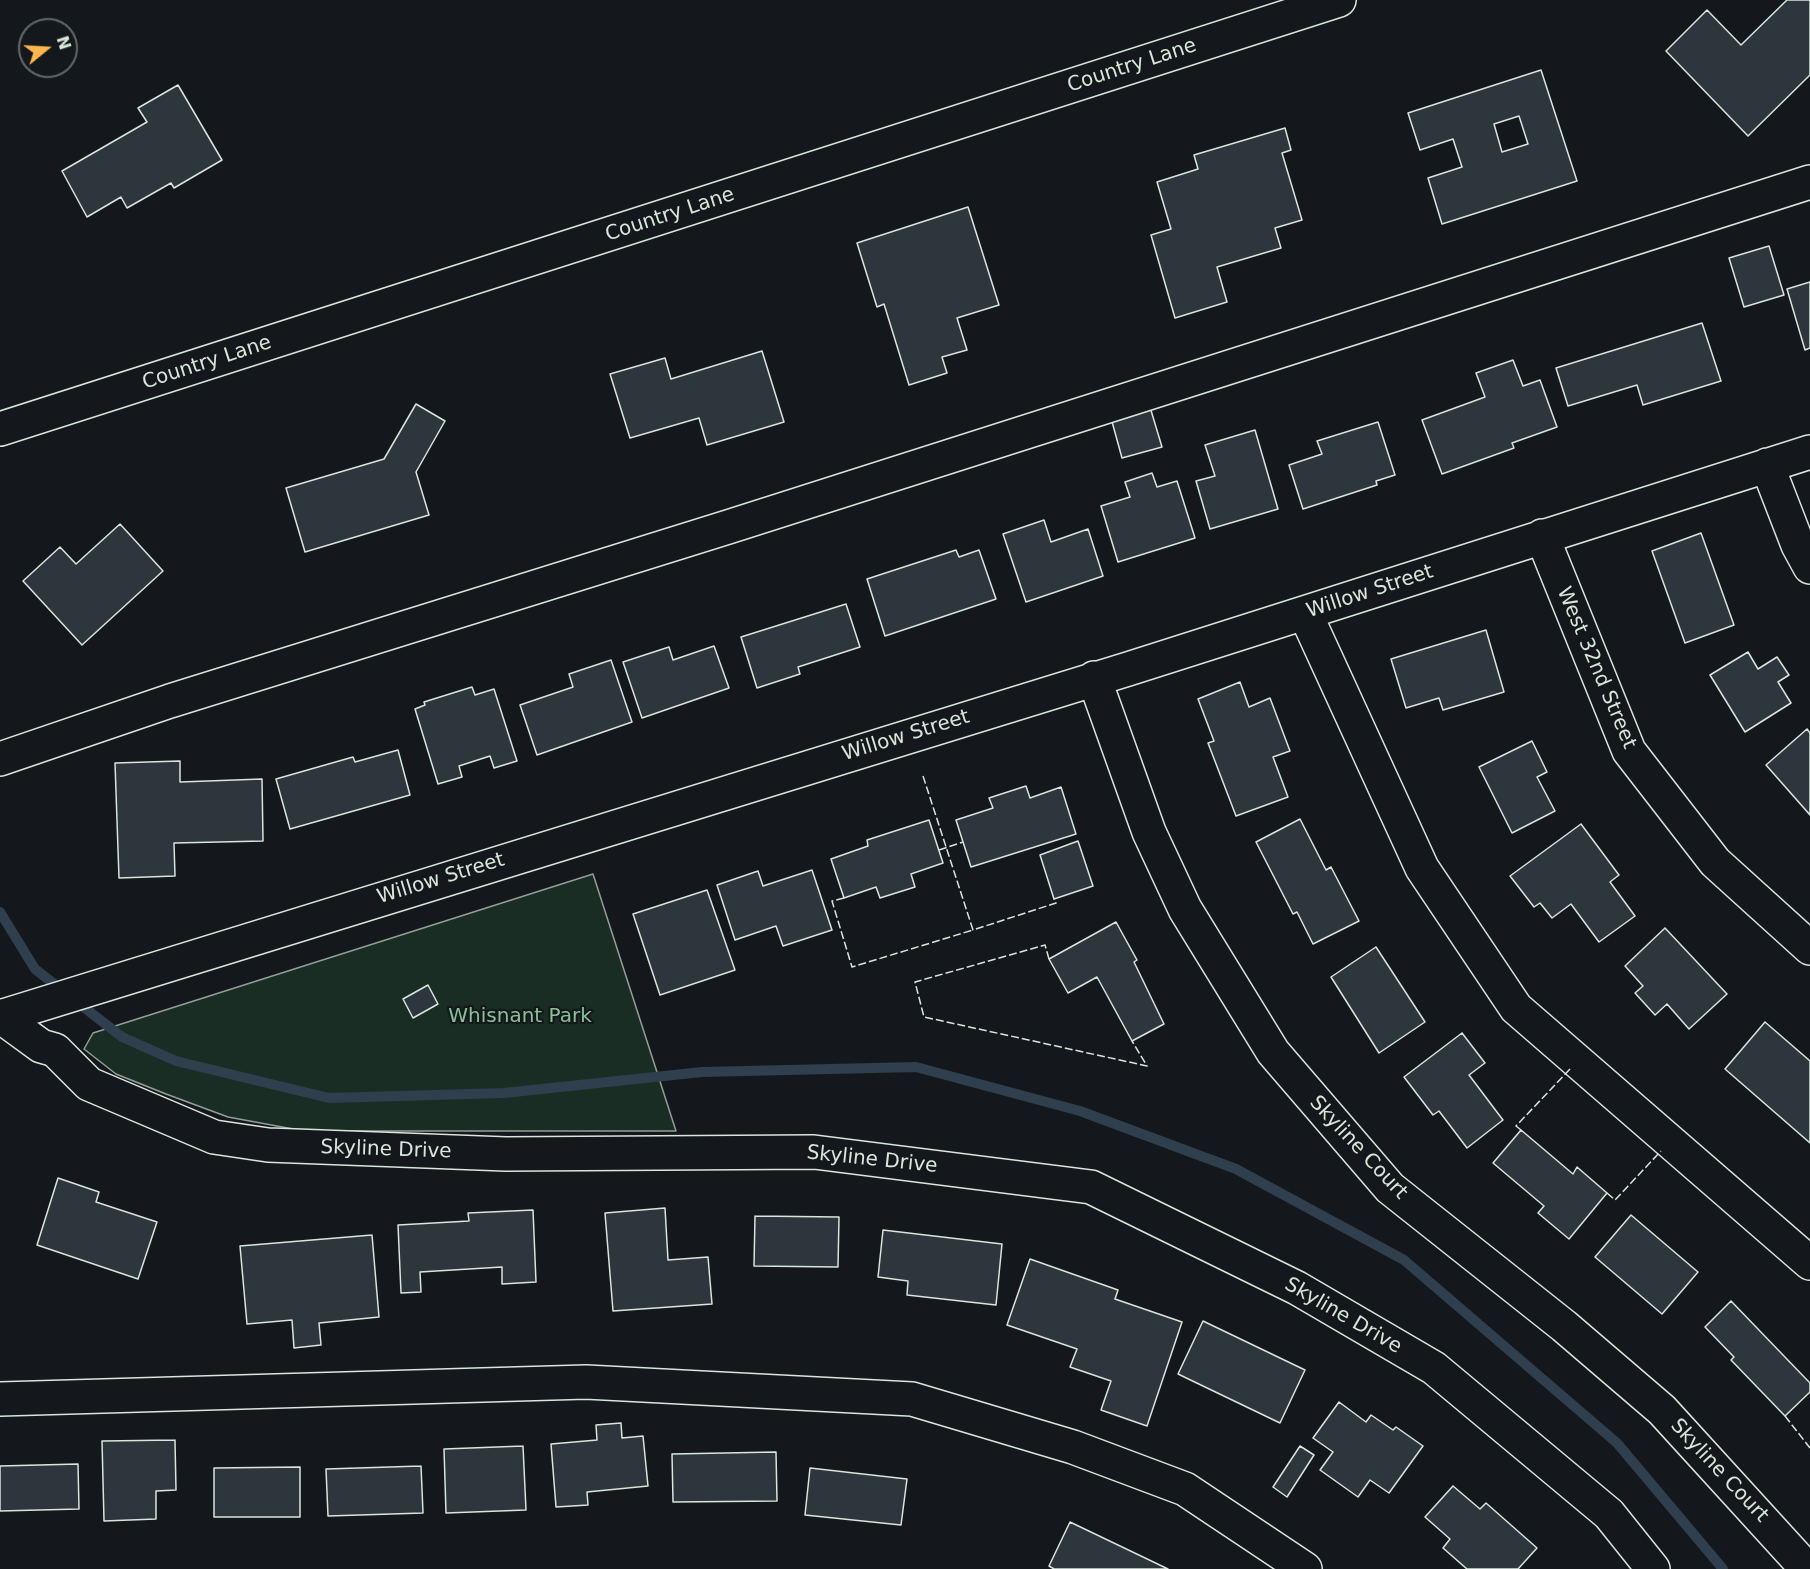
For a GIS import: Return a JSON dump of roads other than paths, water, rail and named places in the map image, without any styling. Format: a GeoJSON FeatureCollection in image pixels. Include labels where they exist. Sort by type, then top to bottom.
{"type":"FeatureCollection","features":[{"type":"Feature","properties":{"kind":"street","name":"Country Lane"},"geometry":{"type":"LineString","coordinates":[[0,429],[1339,0]]}},
{"type":"Feature","properties":{"kind":"street"},"geometry":{"type":"LineString","coordinates":[[0,759],[171,701],[750,520],[1810,182]]}},
{"type":"Feature","properties":{"kind":"street","name":"Willow Street"},"geometry":{"type":"LineString","coordinates":[[7,1014],[1305,613],[1810,452]]}},
{"type":"Feature","properties":{"kind":"street"},"geometry":{"type":"LineString","coordinates":[[1767,465],[1798,545],[1810,567]]}},
{"type":"Feature","properties":{"kind":"street","name":"West 32nd Street"},"geometry":{"type":"LineString","coordinates":[[1542,536],[1629,751],[1715,862],[1810,948]]}},
{"type":"Feature","properties":{"kind":"street"},"geometry":{"type":"LineString","coordinates":[[1305,613],[1422,868],[1516,1008],[1810,1263]]}},
{"type":"Feature","properties":{"kind":"street","name":"Skyline Court"},"geometry":{"type":"LineString","coordinates":[[1094,678],[1149,832],[1185,909],[1273,1052],[1390,1188],[1564,1326],[1662,1410],[1807,1569]]}},
{"type":"Feature","properties":{"kind":"street","name":"Skyline Drive"},"geometry":{"type":"LineString","coordinates":[[7,1014],[41,1046],[55,1050],[89,1084],[214,1137],[268,1145],[506,1154],[814,1152],[1091,1187],[1297,1288],[1434,1368],[1609,1514],[1653,1569]]}},
{"type":"Feature","properties":{"kind":"street"},"geometry":{"type":"LineString","coordinates":[[0,1399],[586,1382],[912,1399],[1073,1447],[1185,1489],[1305,1569]]}},
{"type":"Feature","properties":{"kind":"waterway"},"geometry":{"type":"LineString","coordinates":[[0,912],[35,969],[122,1037],[176,1061],[329,1098],[504,1093],[702,1072],[916,1067],[1080,1111],[1236,1169],[1404,1260],[1617,1443],[1723,1569]]}},
{"type":"Feature","properties":{"kind":"park label","name":"Whisnant Park"},"geometry":{"type":"Point","coordinates":[520,1017]}}]}
